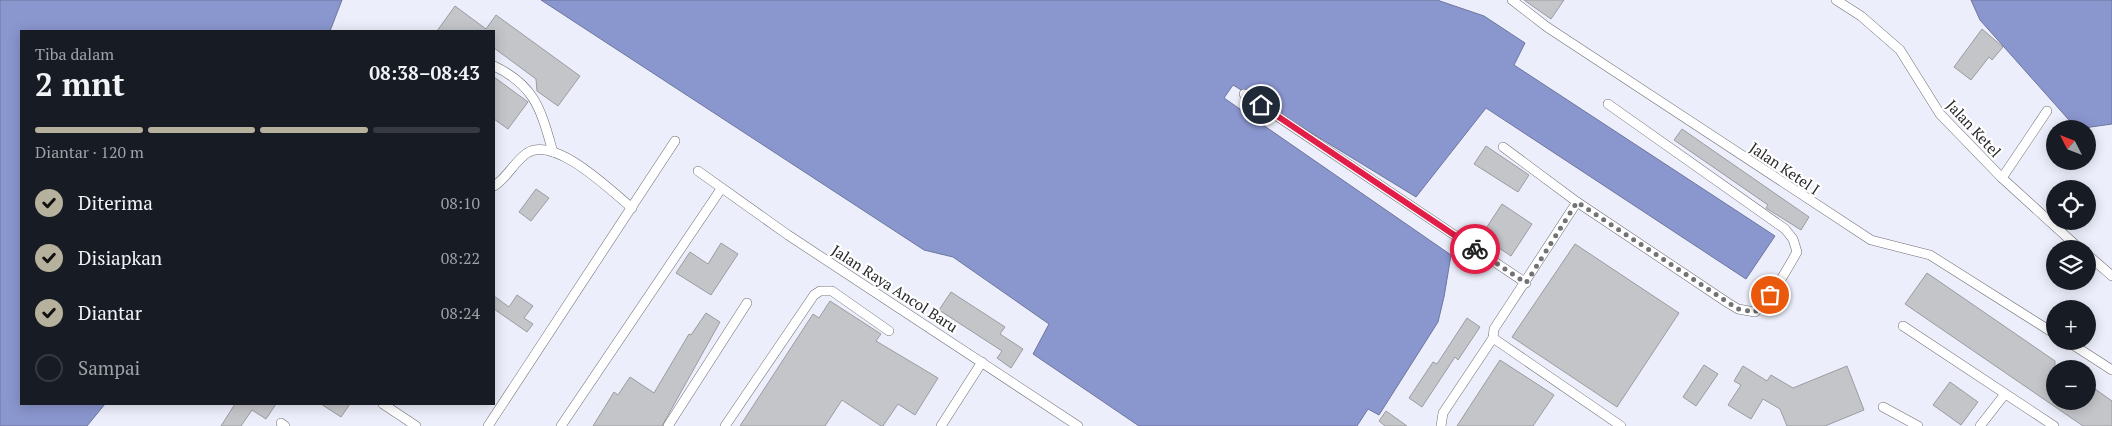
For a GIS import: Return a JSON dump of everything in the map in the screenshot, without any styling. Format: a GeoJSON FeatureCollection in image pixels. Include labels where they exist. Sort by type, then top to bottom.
{"type":"FeatureCollection","features":[{"type":"Feature","properties":{"kind":"lane","name":"Jalan Ketel I"},"geometry":{"type":"LineString","coordinates":[[1512,0],[1547,27],[1871,240],[1930,255],[2046,328]]}},
{"type":"Feature","properties":{"kind":"lane","name":"Jalan Ketel"},"geometry":{"type":"LineString","coordinates":[[1836,0],[1861,16],[1900,50],[1940,114],[2002,178],[2070,240]]}},
{"type":"Feature","properties":{"kind":"lane"},"geometry":{"type":"LineString","coordinates":[[495,67],[531,92],[541,112],[553,152]]}},
{"type":"Feature","properties":{"kind":"lane"},"geometry":{"type":"LineString","coordinates":[[1244,94],[1526,283]]}},
{"type":"Feature","properties":{"kind":"lane"},"geometry":{"type":"LineString","coordinates":[[1503,147],[1577,202],[1733,306],[1748,312],[1755,312],[1779,284],[1797,252],[1793,239],[1784,229],[1608,104]]}},
{"type":"Feature","properties":{"kind":"lane"},"geometry":{"type":"LineString","coordinates":[[2002,178],[2047,111]]}},
{"type":"Feature","properties":{"kind":"lane"},"geometry":{"type":"LineString","coordinates":[[488,426],[675,141]]}},
{"type":"Feature","properties":{"kind":"lane"},"geometry":{"type":"LineString","coordinates":[[495,185],[526,154],[534,150],[553,152],[565,155],[632,208]]}},
{"type":"Feature","properties":{"kind":"lane","name":"Jalan Raya Ancol Baru"},"geometry":{"type":"LineString","coordinates":[[698,171],[721,189],[1078,426]]}},
{"type":"Feature","properties":{"kind":"lane"},"geometry":{"type":"LineString","coordinates":[[562,426],[721,189]]}},
{"type":"Feature","properties":{"kind":"lane"},"geometry":{"type":"LineString","coordinates":[[1441,426],[1443,414],[1493,338],[1494,329],[1526,283],[1577,202]]}},
{"type":"Feature","properties":{"kind":"lane"},"geometry":{"type":"LineString","coordinates":[[2096,262],[2112,276]]}},
{"type":"Feature","properties":{"kind":"lane"},"geometry":{"type":"LineString","coordinates":[[724,426],[814,296],[820,291],[832,292],[889,331]]}},
{"type":"Feature","properties":{"kind":"lane"},"geometry":{"type":"LineString","coordinates":[[668,426],[747,303]]}},
{"type":"Feature","properties":{"kind":"lane"},"geometry":{"type":"LineString","coordinates":[[1903,326],[2054,426]]}},
{"type":"Feature","properties":{"kind":"lane"},"geometry":{"type":"LineString","coordinates":[[1493,338],[1621,426]]}},
{"type":"Feature","properties":{"kind":"lane"},"geometry":{"type":"LineString","coordinates":[[2081,350],[2112,370]]}},
{"type":"Feature","properties":{"kind":"lane"},"geometry":{"type":"LineString","coordinates":[[941,426],[982,362]]}},
{"type":"Feature","properties":{"kind":"lane"},"geometry":{"type":"LineString","coordinates":[[1980,426],[2005,394]]}},
{"type":"Feature","properties":{"kind":"lane"},"geometry":{"type":"LineString","coordinates":[[384,405],[416,426]]}},
{"type":"Feature","properties":{"kind":"lane"},"geometry":{"type":"LineString","coordinates":[[1883,407],[1918,426]]}},
{"type":"Feature","properties":{"kind":"shaded area"},"geometry":{"type":"Polygon","coordinates":[[[342,0],[541,0],[924,250],[953,257],[1049,324],[1033,354],[1139,426],[87,426],[104,405],[495,405],[495,30],[330,30],[342,0]]]}},
{"type":"Feature","properties":{"kind":"shaded area"},"geometry":{"type":"Polygon","coordinates":[[[1437,0],[1971,0],[1980,20],[2069,120],[2046,120],[2046,170],[2096,170],[2096,127],[2112,124],[2112,426],[1357,426],[1368,409],[1379,415],[1438,322],[1445,297],[1224,98],[1233,85],[1415,197],[1484,16],[1437,0]]]}},
{"type":"Feature","properties":{"kind":"water"},"geometry":{"type":"Polygon","coordinates":[[[0,0],[342,0],[330,30],[20,30],[20,405],[104,405],[87,426],[0,426],[0,0]]]}},
{"type":"Feature","properties":{"kind":"water"},"geometry":{"type":"Polygon","coordinates":[[[541,0],[1437,0],[1484,16],[1525,43],[1514,65],[1775,236],[1746,279],[1486,108],[1416,197],[1233,85],[1224,98],[1451,255],[1438,322],[1379,415],[1368,409],[1357,426],[1139,426],[1033,354],[1049,324],[953,257],[924,250],[541,0]]]}},
{"type":"Feature","properties":{"kind":"water"},"geometry":{"type":"Polygon","coordinates":[[[1971,0],[2112,0],[2112,124],[2096,126],[2096,120],[2069,120],[1980,20],[1971,0]]]}},
{"type":"Feature","properties":{"kind":"building"},"geometry":{"type":"Polygon","coordinates":[[[1524,0],[1564,0],[1551,19],[1524,0]]]}},
{"type":"Feature","properties":{"kind":"building"},"geometry":{"type":"Polygon","coordinates":[[[455,6],[486,29],[496,15],[580,76],[558,106],[537,91],[536,79],[495,49],[495,30],[438,30],[455,6]]]}},
{"type":"Feature","properties":{"kind":"building"},"geometry":{"type":"Polygon","coordinates":[[[1982,29],[2003,47],[1992,60],[1989,57],[1971,80],[1954,67],[1982,29]]]}},
{"type":"Feature","properties":{"kind":"building"},"geometry":{"type":"Polygon","coordinates":[[[495,78],[528,102],[508,129],[495,120],[495,78]]]}},
{"type":"Feature","properties":{"kind":"building"},"geometry":{"type":"Polygon","coordinates":[[[1682,129],[1809,217],[1801,230],[1766,208],[1768,205],[1674,140],[1682,129]]]}},
{"type":"Feature","properties":{"kind":"building"},"geometry":{"type":"Polygon","coordinates":[[[1486,146],[1529,175],[1518,192],[1474,164],[1486,146]]]}},
{"type":"Feature","properties":{"kind":"building"},"geometry":{"type":"Polygon","coordinates":[[[536,189],[549,198],[531,221],[519,212],[536,189]]]}},
{"type":"Feature","properties":{"kind":"building"},"geometry":{"type":"Polygon","coordinates":[[[1502,204],[1532,224],[1511,256],[1481,236],[1502,204]]]}},
{"type":"Feature","properties":{"kind":"building"},"geometry":{"type":"Polygon","coordinates":[[[721,243],[738,254],[711,295],[676,273],[690,252],[708,264],[721,243]]]}},
{"type":"Feature","properties":{"kind":"building"},"geometry":{"type":"Polygon","coordinates":[[[1575,244],[1679,313],[1617,407],[1512,337],[1575,244]]]}},
{"type":"Feature","properties":{"kind":"building"},"geometry":{"type":"Polygon","coordinates":[[[1927,273],[2054,360],[2046,360],[2046,401],[1905,304],[1927,273]]]}},
{"type":"Feature","properties":{"kind":"building"},"geometry":{"type":"Polygon","coordinates":[[[951,292],[1005,327],[1000,334],[1023,349],[1011,368],[997,358],[1002,351],[939,310],[951,292]]]}},
{"type":"Feature","properties":{"kind":"building"},"geometry":{"type":"Polygon","coordinates":[[[517,295],[533,306],[524,318],[533,324],[527,332],[495,310],[495,297],[509,307],[517,295]]]}},
{"type":"Feature","properties":{"kind":"building"},"geometry":{"type":"Polygon","coordinates":[[[830,301],[881,334],[876,341],[938,378],[915,415],[898,404],[883,426],[881,426],[842,400],[825,426],[740,426],[813,314],[819,318],[830,301]]]}},
{"type":"Feature","properties":{"kind":"building"},"geometry":{"type":"Polygon","coordinates":[[[706,313],[720,322],[662,426],[593,426],[614,392],[618,395],[630,377],[654,393],[689,334],[691,335],[706,313]]]}},
{"type":"Feature","properties":{"kind":"building"},"geometry":{"type":"Polygon","coordinates":[[[1467,318],[1480,327],[1458,360],[1455,357],[1422,407],[1409,398],[1433,362],[1437,364],[1467,318]]]}},
{"type":"Feature","properties":{"kind":"building"},"geometry":{"type":"Polygon","coordinates":[[[1500,360],[1554,395],[1533,426],[1457,426],[1500,360]]]}},
{"type":"Feature","properties":{"kind":"building"},"geometry":{"type":"Polygon","coordinates":[[[1704,365],[1718,374],[1696,406],[1683,397],[1704,365]]]}},
{"type":"Feature","properties":{"kind":"building"},"geometry":{"type":"Polygon","coordinates":[[[1743,366],[1767,381],[1771,375],[1793,388],[1847,366],[1864,410],[1825,426],[1787,426],[1780,409],[1763,399],[1751,419],[1728,405],[1741,385],[1734,381],[1743,366]]]}},
{"type":"Feature","properties":{"kind":"building"},"geometry":{"type":"Polygon","coordinates":[[[1950,382],[1978,402],[1961,425],[1933,405],[1950,382]]]}},
{"type":"Feature","properties":{"kind":"building"},"geometry":{"type":"Polygon","coordinates":[[[2096,390],[2112,401],[2112,426],[2083,426],[2060,410],[2096,410],[2096,390]]]}},
{"type":"Feature","properties":{"kind":"building"},"geometry":{"type":"Polygon","coordinates":[[[234,405],[275,405],[266,419],[252,410],[241,426],[221,426],[234,405]]]}},
{"type":"Feature","properties":{"kind":"building"},"geometry":{"type":"Polygon","coordinates":[[[323,405],[349,405],[341,417],[323,405]]]}},
{"type":"Feature","properties":{"kind":"building"},"geometry":{"type":"Polygon","coordinates":[[[1386,411],[1407,426],[1385,426],[1379,421],[1386,411]]]}},
{"type":"Feature","properties":{"kind":"way so far"},"geometry":{"type":"LineString","coordinates":[[1475,249],[1526,283],[1577,202],[1738,309],[1755,312],[1770,295]]}},
{"type":"Feature","properties":{"kind":"route"},"geometry":{"type":"LineString","coordinates":[[1261,105],[1475,249]]}}]}
